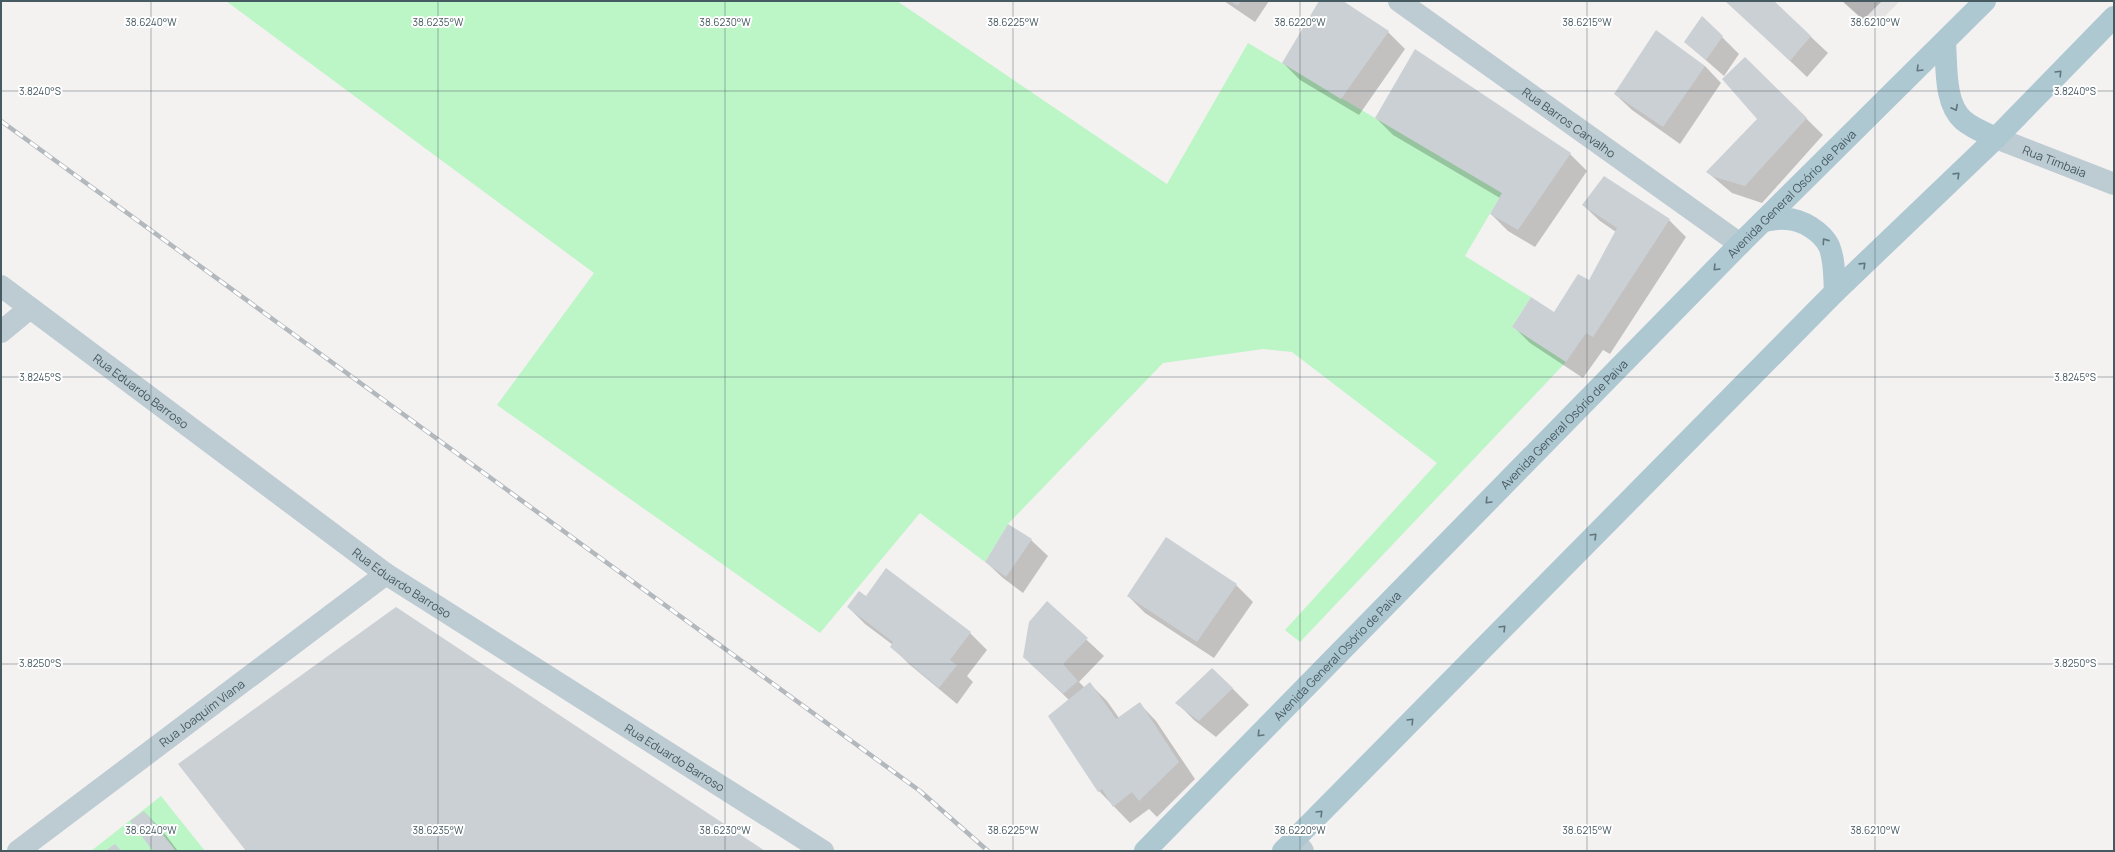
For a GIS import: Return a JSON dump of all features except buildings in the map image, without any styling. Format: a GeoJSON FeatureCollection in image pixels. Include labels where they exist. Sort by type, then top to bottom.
{"type":"FeatureCollection","features":[{"type":"Feature","properties":{"kind":"main road","name":"Avenida General Osório de Paiva"},"geometry":{"type":"LineString","coordinates":[[1145,851],[1740,244],[1945,43],[1985,1]]}},
{"type":"Feature","properties":{"kind":"main road"},"geometry":{"type":"LineString","coordinates":[[1293,847],[1835,292],[1996,138],[2114,17]]}},
{"type":"Feature","properties":{"kind":"main road"},"geometry":{"type":"LineString","coordinates":[[1945,43],[1949,93],[1954,109],[1963,121],[1996,138]]}},
{"type":"Feature","properties":{"kind":"main road"},"geometry":{"type":"LineString","coordinates":[[1764,221],[1787,218],[1813,229],[1822,237],[1829,246],[1835,292]]}},
{"type":"Feature","properties":{"kind":"street","name":"Rua Barros Carvalho"},"geometry":{"type":"LineString","coordinates":[[1399,1],[1740,244]]}},
{"type":"Feature","properties":{"kind":"street","name":"Rua Timbaia"},"geometry":{"type":"LineString","coordinates":[[1996,138],[2114,184]]}},
{"type":"Feature","properties":{"kind":"street","name":"Rua Eduardo Barroso"},"geometry":{"type":"LineString","coordinates":[[1,286],[386,574],[823,851]]}},
{"type":"Feature","properties":{"kind":"street"},"geometry":{"type":"LineString","coordinates":[[1,332],[30,308]]}},
{"type":"Feature","properties":{"kind":"street","name":"Rua Joaquim Viana"},"geometry":{"type":"LineString","coordinates":[[18,851],[386,574]]}},
{"type":"Feature","properties":{"kind":"shaded area"},"geometry":{"type":"Polygon","coordinates":[[[1843,1],[1900,1],[1873,28],[1843,1]]]}},
{"type":"Feature","properties":{"kind":"green space"},"geometry":{"type":"Polygon","coordinates":[[[226,1],[897,1],[1167,184],[1248,43],[1502,193],[1465,256],[1531,297],[1512,327],[1566,362],[1300,642],[1285,630],[1437,463],[1292,352],[1263,349],[1163,363],[1008,524],[985,562],[920,513],[820,633],[497,405],[594,273],[226,1]]]}},
{"type":"Feature","properties":{"kind":"green space"},"geometry":{"type":"Polygon","coordinates":[[[161,796],[205,851],[91,851],[161,796]]]}},
{"type":"Feature","properties":{"kind":"railway"},"geometry":{"type":"LineString","coordinates":[[1,121],[920,791],[988,851]]}}]}
